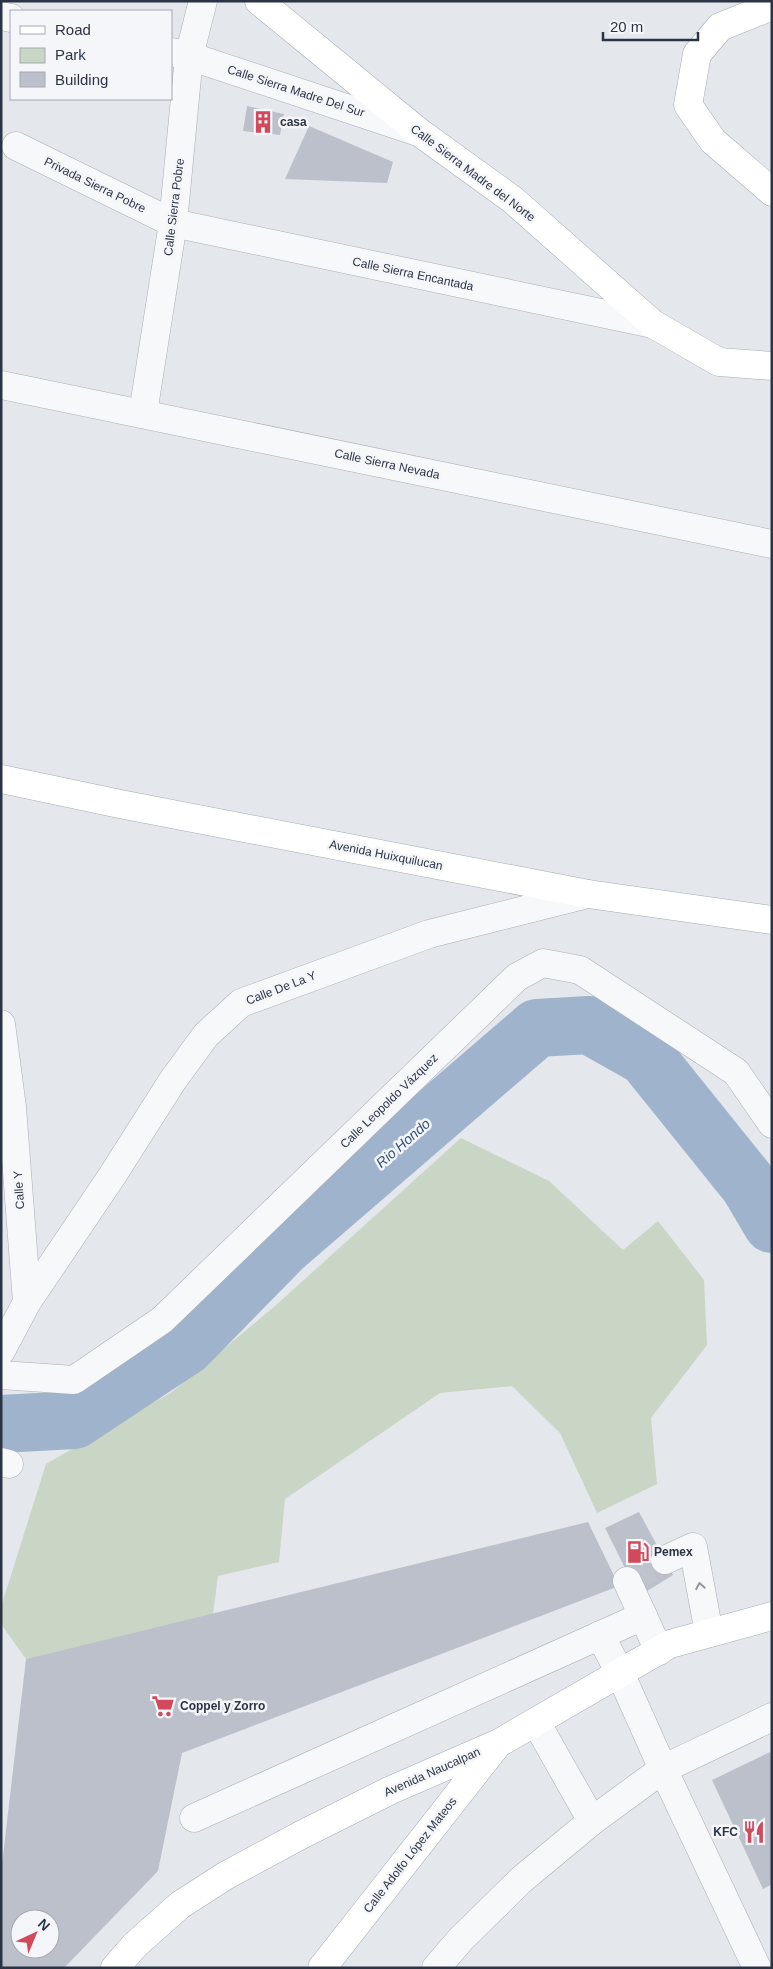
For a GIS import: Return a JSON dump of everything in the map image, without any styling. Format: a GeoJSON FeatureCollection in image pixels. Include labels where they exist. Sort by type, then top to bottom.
{"type":"FeatureCollection","features":[{"type":"Feature","properties":{"kind":"main road","name":"Calle Sierra Madre del Norte"},"geometry":{"type":"LineString","coordinates":[[259,1],[420,132],[513,200],[654,324],[719,362],[772,366]]}},
{"type":"Feature","properties":{"kind":"main road"},"geometry":{"type":"LineString","coordinates":[[772,6],[720,27],[697,54],[688,105],[712,141],[772,192]]}},
{"type":"Feature","properties":{"kind":"main road","name":"Avenida Huixquilucan"},"geometry":{"type":"LineString","coordinates":[[1,779],[120,804],[588,894],[772,920]]}},
{"type":"Feature","properties":{"kind":"main road","name":"Avenida Naucalpan"},"geometry":{"type":"LineString","coordinates":[[115,1968],[135,1945],[180,1905],[225,1876],[390,1790],[499,1743],[670,1644],[772,1616]]}},
{"type":"Feature","properties":{"kind":"main road","name":"Calle Adolfo López Mateos"},"geometry":{"type":"LineString","coordinates":[[322,1968],[499,1743]]}},
{"type":"Feature","properties":{"kind":"street","name":"Calle Sierra Pobre"},"geometry":{"type":"LineString","coordinates":[[143,413],[174,223],[180,54],[203,1]]}},
{"type":"Feature","properties":{"kind":"street","name":"Calle Sierra Madre Del Sur"},"geometry":{"type":"LineString","coordinates":[[180,54],[420,132]]}},
{"type":"Feature","properties":{"kind":"street","name":"Privada Sierra Pobre"},"geometry":{"type":"LineString","coordinates":[[16,146],[174,223]]}},
{"type":"Feature","properties":{"kind":"street","name":"Calle Sierra Encantada"},"geometry":{"type":"LineString","coordinates":[[174,223],[654,324]]}},
{"type":"Feature","properties":{"kind":"street","name":"Calle Sierra Nevada"},"geometry":{"type":"LineString","coordinates":[[1,385],[772,544]]}},
{"type":"Feature","properties":{"kind":"street","name":"Calle De La Y"},"geometry":{"type":"LineString","coordinates":[[27,1302],[112,1176],[173,1080],[206,1036],[241,1003],[429,934],[588,894]]}},
{"type":"Feature","properties":{"kind":"street","name":"Calle Leopoldo Vázquez"},"geometry":{"type":"LineString","coordinates":[[1,1375],[74,1380],[162,1320],[517,977],[543,963],[580,970],[736,1072],[772,1124]]}},
{"type":"Feature","properties":{"kind":"street","name":"Calle Y"},"geometry":{"type":"LineString","coordinates":[[1,1024],[12,1107],[27,1302]]}},
{"type":"Feature","properties":{"kind":"street"},"geometry":{"type":"LineString","coordinates":[[1,1351],[27,1302]]}},
{"type":"Feature","properties":{"kind":"street"},"geometry":{"type":"LineString","coordinates":[[665,1560],[693,1547],[709,1634]]}},
{"type":"Feature","properties":{"kind":"street"},"geometry":{"type":"LineString","coordinates":[[627,1581],[660,1651]]}},
{"type":"Feature","properties":{"kind":"street"},"geometry":{"type":"LineString","coordinates":[[194,1818],[643,1616]]}},
{"type":"Feature","properties":{"kind":"street"},"geometry":{"type":"LineString","coordinates":[[600,1635],[620,1673],[757,1968]]}},
{"type":"Feature","properties":{"kind":"street"},"geometry":{"type":"LineString","coordinates":[[436,1968],[461,1939],[521,1880],[592,1821],[663,1769],[772,1717]]}},
{"type":"Feature","properties":{"kind":"street"},"geometry":{"type":"LineString","coordinates":[[536,1722],[592,1821]]}},
{"type":"Feature","properties":{"kind":"green space"},"geometry":{"type":"Polygon","coordinates":[[[461,1138],[549,1181],[623,1250],[658,1221],[704,1280],[707,1345],[651,1418],[657,1484],[597,1513],[560,1433],[512,1386],[440,1393],[285,1499],[279,1562],[218,1576],[213,1614],[26,1659],[1,1624],[1,1607],[46,1464],[172,1392],[275,1306],[461,1138]]]}},
{"type":"Feature","properties":{"kind":"building","name":"casa"},"geometry":{"type":"Polygon","coordinates":[[[247,106],[284,114],[280,135],[243,131],[247,106]]]}},
{"type":"Feature","properties":{"kind":"building"},"geometry":{"type":"Polygon","coordinates":[[[309,126],[393,162],[387,183],[285,179],[309,126]]]}},
{"type":"Feature","properties":{"kind":"building","name":"Pemex"},"geometry":{"type":"Polygon","coordinates":[[[639,1512],[673,1575],[639,1596],[605,1528],[639,1512]]]}},
{"type":"Feature","properties":{"kind":"building","name":"Coppel y Zorro"},"geometry":{"type":"Polygon","coordinates":[[[588,1522],[619,1586],[182,1753],[158,1871],[64,1968],[1,1968],[1,1873],[26,1659],[588,1522]]]}},
{"type":"Feature","properties":{"kind":"building","name":"KFC"},"geometry":{"type":"Polygon","coordinates":[[[770,1752],[772,1756],[772,1884],[763,1889],[712,1780],[770,1752]]]}},
{"type":"Feature","properties":{"kind":"waterway","name":"Rio Hondo"},"geometry":{"type":"LineString","coordinates":[[1,1424],[74,1420],[186,1346],[283,1247],[537,1028],[589,1025],[646,1057],[749,1185],[772,1224]]}},
{"type":"Feature","properties":{"kind":"tunnel"},"geometry":{"type":"LineString","coordinates":[[627,1581],[665,1560]]}},
{"type":"Feature","properties":{"kind":"place","name":"casa"},"geometry":{"type":"Point","coordinates":[263,122]}},
{"type":"Feature","properties":{"kind":"place","name":"Pemex"},"geometry":{"type":"Point","coordinates":[638,1552]}},
{"type":"Feature","properties":{"kind":"place","name":"Coppel y Zorro"},"geometry":{"type":"Point","coordinates":[163,1706]}},
{"type":"Feature","properties":{"kind":"place","name":"KFC"},"geometry":{"type":"Point","coordinates":[754,1832]}}]}
